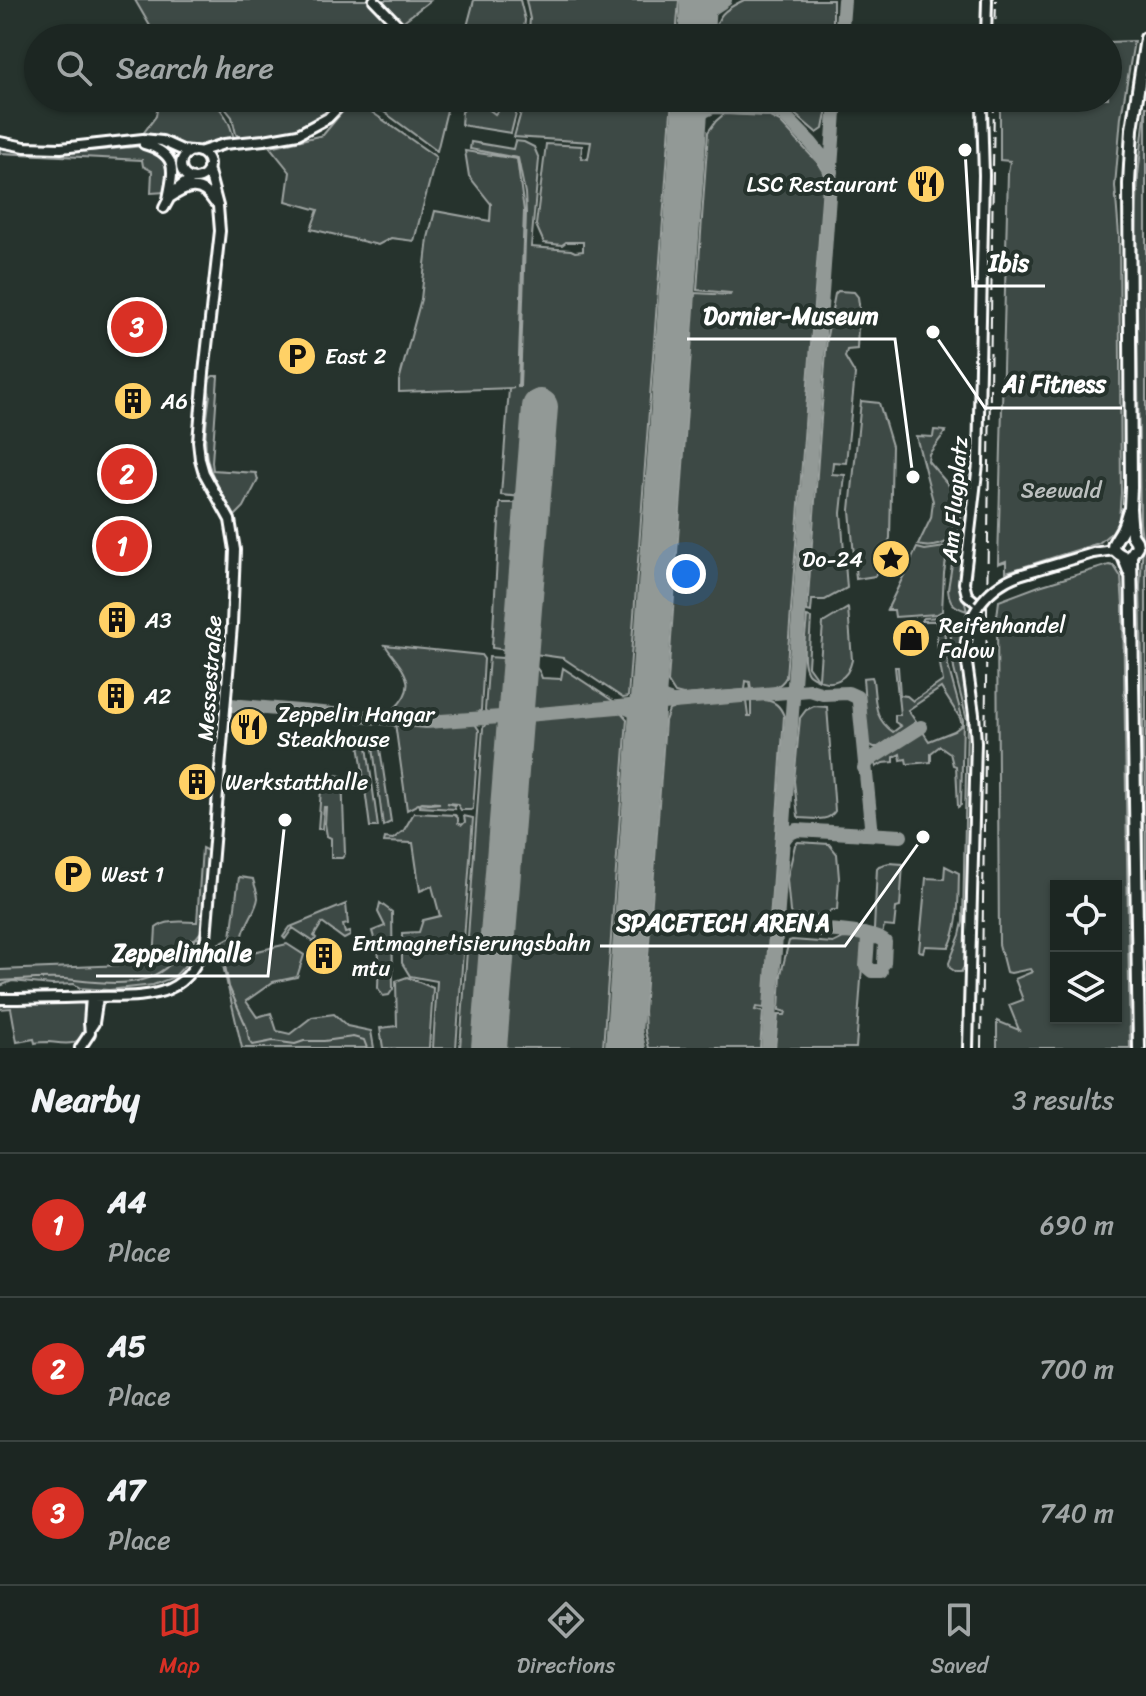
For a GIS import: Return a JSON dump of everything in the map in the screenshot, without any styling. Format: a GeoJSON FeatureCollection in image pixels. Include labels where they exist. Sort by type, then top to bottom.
{"type":"FeatureCollection","features":[{"type":"Feature","properties":{"kind":"main road"},"geometry":{"type":"LineString","coordinates":[[1120,547],[1137,546],[1132,535],[1130,508],[1128,229],[1132,129],[1146,38]]}},
{"type":"Feature","properties":{"kind":"main road"},"geometry":{"type":"LineString","coordinates":[[1130,508],[1120,547],[1132,580],[1139,1048]]}},
{"type":"Feature","properties":{"kind":"main road"},"geometry":{"type":"LineString","coordinates":[[1120,547],[1124,533],[1132,535]]}},
{"type":"Feature","properties":{"kind":"street"},"geometry":{"type":"LineString","coordinates":[[374,0],[397,24]]}},
{"type":"Feature","properties":{"kind":"street"},"geometry":{"type":"LineString","coordinates":[[986,24],[987,0]]}},
{"type":"Feature","properties":{"kind":"street"},"geometry":{"type":"LineString","coordinates":[[166,203],[186,154],[224,144],[298,134],[334,112]]}},
{"type":"Feature","properties":{"kind":"street","name":"Am Flugplatz"},"geometry":{"type":"LineString","coordinates":[[979,605],[967,595],[964,583],[978,464],[984,175],[981,112]]}},
{"type":"Feature","properties":{"kind":"street"},"geometry":{"type":"LineString","coordinates":[[61,148],[128,140],[162,141],[204,155],[208,165]]}},
{"type":"Feature","properties":{"kind":"street"},"geometry":{"type":"LineString","coordinates":[[154,141],[176,154],[185,175],[205,184],[214,194]]}},
{"type":"Feature","properties":{"kind":"street"},"geometry":{"type":"LineString","coordinates":[[0,142],[37,148],[83,150],[121,144],[144,144],[158,148],[171,163],[173,174],[166,203]]}},
{"type":"Feature","properties":{"kind":"street"},"geometry":{"type":"LineString","coordinates":[[166,203],[183,184],[205,175],[217,148]]}},
{"type":"Feature","properties":{"kind":"street","name":"Messestraße"},"geometry":{"type":"LineString","coordinates":[[0,999],[151,995],[184,980],[196,966],[206,938],[232,625],[235,550],[230,520],[204,473],[198,441],[220,231],[220,217],[208,165]]}},
{"type":"Feature","properties":{"kind":"street"},"geometry":{"type":"LineString","coordinates":[[166,203],[182,190],[196,188],[212,199],[220,217]]}},
{"type":"Feature","properties":{"kind":"street"},"geometry":{"type":"LineString","coordinates":[[968,1048],[976,742],[966,664],[967,635],[972,617],[986,595],[1001,583],[1019,575],[1120,547]]}},
{"type":"Feature","properties":{"kind":"street"},"geometry":{"type":"LineString","coordinates":[[80,1048],[94,1023],[95,997]]}},
{"type":"Feature","properties":{"kind":"green space"},"geometry":{"type":"Polygon","coordinates":[[[135,0],[431,0],[400,24],[149,24],[135,0]]]}},
{"type":"Feature","properties":{"kind":"green space"},"geometry":{"type":"Polygon","coordinates":[[[474,0],[520,0],[525,24],[468,24],[474,0]]]}},
{"type":"Feature","properties":{"kind":"green space"},"geometry":{"type":"Polygon","coordinates":[[[526,0],[679,0],[677,24],[529,24],[526,0]]]}},
{"type":"Feature","properties":{"kind":"green space"},"geometry":{"type":"Polygon","coordinates":[[[744,0],[833,0],[833,24],[716,24],[731,7],[744,0]]]}},
{"type":"Feature","properties":{"kind":"green space","name":"Seewald"},"geometry":{"type":"Polygon","coordinates":[[[1122,41],[1134,41],[1122,111],[1122,41]]]}},
{"type":"Feature","properties":{"kind":"green space","name":"Seewald"},"geometry":{"type":"Polygon","coordinates":[[[1146,55],[1134,200],[1136,233],[1138,176],[1146,106],[1146,962],[1140,586],[1143,545],[1140,523],[1136,236],[1132,232],[1135,129],[1146,55]]]}},
{"type":"Feature","properties":{"kind":"green space"},"geometry":{"type":"Polygon","coordinates":[[[157,112],[222,112],[234,139],[194,148],[142,135],[157,112]]]}},
{"type":"Feature","properties":{"kind":"green space"},"geometry":{"type":"Polygon","coordinates":[[[228,112],[329,112],[297,130],[265,138],[240,138],[228,112]]]}},
{"type":"Feature","properties":{"kind":"green space"},"geometry":{"type":"Polygon","coordinates":[[[342,112],[372,112],[436,157],[414,241],[391,238],[378,245],[311,229],[318,210],[286,201],[290,172],[270,147],[323,135],[342,112]]]}},
{"type":"Feature","properties":{"kind":"green space"},"geometry":{"type":"Polygon","coordinates":[[[384,112],[447,112],[437,151],[384,112]]]}},
{"type":"Feature","properties":{"kind":"green space"},"geometry":{"type":"Polygon","coordinates":[[[462,112],[516,112],[511,133],[461,125],[462,112]]]}},
{"type":"Feature","properties":{"kind":"green space"},"geometry":{"type":"Polygon","coordinates":[[[521,112],[671,112],[628,697],[623,698],[563,658],[492,648],[500,503],[534,503],[534,498],[501,495],[509,389],[514,388],[399,392],[399,381],[421,299],[428,238],[435,211],[490,221],[491,204],[469,176],[465,151],[517,159],[524,211],[520,387],[526,213],[518,158],[470,149],[471,142],[513,149],[515,141],[534,147],[539,159],[531,247],[583,251],[583,242],[566,242],[562,245],[544,243],[536,225],[546,144],[582,146],[581,158],[588,159],[591,142],[514,137],[521,112]]]}},
{"type":"Feature","properties":{"kind":"green space"},"geometry":{"type":"Polygon","coordinates":[[[792,112],[826,112],[823,129],[817,133],[792,112]]]}},
{"type":"Feature","properties":{"kind":"green space","name":"Seewald"},"geometry":{"type":"Polygon","coordinates":[[[1000,112],[1122,112],[1115,186],[1119,235],[1119,520],[1112,532],[1099,543],[1006,572],[1006,561],[998,564],[1010,161],[1000,160],[1000,112]]]}},
{"type":"Feature","properties":{"kind":"green space"},"geometry":{"type":"Polygon","coordinates":[[[724,114],[768,116],[780,122],[824,172],[786,677],[771,688],[751,690],[750,682],[746,681],[745,690],[683,695],[675,693],[668,682],[695,293],[731,293],[697,290],[708,132],[724,114]]]}},
{"type":"Feature","properties":{"kind":"green space"},"geometry":{"type":"Polygon","coordinates":[[[0,145],[14,150],[51,153],[144,146],[165,157],[171,176],[166,192],[151,193],[152,171],[143,166],[142,160],[0,153],[0,145]]]}},
{"type":"Feature","properties":{"kind":"green space"},"geometry":{"type":"Polygon","coordinates":[[[838,291],[854,292],[859,304],[857,349],[847,350],[845,357],[855,374],[846,463],[833,462],[832,474],[845,475],[841,513],[847,588],[825,600],[812,600],[811,612],[807,611],[827,336],[838,291]]]}},
{"type":"Feature","properties":{"kind":"green space"},"geometry":{"type":"Polygon","coordinates":[[[213,376],[218,376],[213,470],[256,473],[258,480],[244,507],[235,516],[213,477],[206,453],[208,385],[213,376]]]}},
{"type":"Feature","properties":{"kind":"green space"},"geometry":{"type":"Polygon","coordinates":[[[861,401],[879,403],[892,446],[890,538],[875,576],[856,579],[850,510],[861,401]]]}},
{"type":"Feature","properties":{"kind":"green space"},"geometry":{"type":"Polygon","coordinates":[[[934,430],[946,431],[929,454],[928,461],[958,496],[950,539],[939,545],[926,546],[918,545],[931,518],[933,501],[916,436],[933,437],[934,430]]]}},
{"type":"Feature","properties":{"kind":"green space"},"geometry":{"type":"Polygon","coordinates":[[[976,433],[973,488],[961,579],[967,611],[953,604],[948,589],[976,433]]]}},
{"type":"Feature","properties":{"kind":"green space"},"geometry":{"type":"Polygon","coordinates":[[[917,548],[948,548],[942,611],[895,617],[894,610],[887,610],[917,548]]]}},
{"type":"Feature","properties":{"kind":"green space","name":"Seewald"},"geometry":{"type":"Polygon","coordinates":[[[1109,565],[1114,566],[1121,577],[1130,1048],[997,1048],[997,1021],[1019,1030],[1009,1005],[1023,1000],[1015,979],[1032,972],[1030,969],[1006,972],[999,944],[999,601],[1109,565]]]}},
{"type":"Feature","properties":{"kind":"green space"},"geometry":{"type":"Polygon","coordinates":[[[848,608],[850,667],[839,680],[822,681],[808,673],[805,664],[807,617],[811,618],[808,666],[819,678],[823,623],[848,608]]]}},
{"type":"Feature","properties":{"kind":"green space"},"geometry":{"type":"Polygon","coordinates":[[[940,617],[943,620],[948,666],[963,720],[961,805],[958,807],[956,766],[950,753],[940,746],[931,753],[931,762],[907,764],[906,759],[901,760],[900,754],[894,757],[894,762],[876,767],[875,763],[923,732],[929,741],[962,725],[941,688],[908,710],[916,722],[878,747],[868,744],[863,678],[872,677],[879,715],[893,732],[901,726],[895,722],[895,715],[900,715],[895,667],[898,667],[900,695],[913,701],[943,681],[936,621],[921,621],[923,618],[940,617]]]}},
{"type":"Feature","properties":{"kind":"green space"},"geometry":{"type":"Polygon","coordinates":[[[956,622],[964,623],[962,653],[972,745],[969,884],[964,967],[961,972],[950,968],[949,963],[963,922],[967,720],[954,669],[950,628],[956,622]]]}},
{"type":"Feature","properties":{"kind":"green space"},"geometry":{"type":"Polygon","coordinates":[[[385,645],[481,655],[484,659],[481,710],[476,716],[394,716],[394,709],[402,700],[408,684],[402,669],[385,645]]]}},
{"type":"Feature","properties":{"kind":"green space"},"geometry":{"type":"Polygon","coordinates":[[[489,657],[528,662],[542,678],[561,679],[563,668],[616,703],[488,714],[485,710],[489,657]]]}},
{"type":"Feature","properties":{"kind":"green space"},"geometry":{"type":"Polygon","coordinates":[[[764,700],[777,705],[784,716],[764,1008],[756,1007],[755,1010],[763,1012],[760,1048],[649,1048],[644,1011],[665,721],[669,710],[678,707],[746,701],[748,716],[751,716],[751,701],[764,700]]]}},
{"type":"Feature","properties":{"kind":"green space"},"geometry":{"type":"Polygon","coordinates":[[[814,706],[827,707],[835,811],[819,819],[798,816],[794,781],[800,718],[814,706]]]}},
{"type":"Feature","properties":{"kind":"green space"},"geometry":{"type":"Polygon","coordinates":[[[620,711],[627,719],[603,1048],[460,1048],[483,728],[487,722],[620,711]]]}},
{"type":"Feature","properties":{"kind":"green space"},"geometry":{"type":"Polygon","coordinates":[[[472,722],[479,730],[473,809],[461,810],[457,804],[447,803],[454,805],[455,809],[420,807],[440,803],[422,802],[407,810],[395,723],[426,725],[472,722]]]}},
{"type":"Feature","properties":{"kind":"green space"},"geometry":{"type":"Polygon","coordinates":[[[366,739],[378,827],[370,827],[359,743],[366,739]]]}},
{"type":"Feature","properties":{"kind":"green space"},"geometry":{"type":"Polygon","coordinates":[[[372,739],[379,742],[391,822],[383,826],[372,739]]]}},
{"type":"Feature","properties":{"kind":"green space"},"geometry":{"type":"Polygon","coordinates":[[[328,774],[342,776],[345,854],[342,858],[331,858],[331,838],[327,836],[325,824],[326,807],[322,829],[318,829],[322,777],[328,774]]]}},
{"type":"Feature","properties":{"kind":"green space"},"geometry":{"type":"Polygon","coordinates":[[[414,813],[455,815],[462,825],[464,816],[473,818],[456,1048],[433,1048],[437,981],[410,976],[402,963],[402,933],[419,932],[423,920],[440,916],[432,886],[420,891],[413,843],[384,842],[385,838],[393,839],[404,830],[414,813]]]}},
{"type":"Feature","properties":{"kind":"green space"},"geometry":{"type":"Polygon","coordinates":[[[798,842],[829,844],[837,854],[837,910],[831,910],[826,916],[792,915],[790,912],[787,879],[798,842]]]}},
{"type":"Feature","properties":{"kind":"green space"},"geometry":{"type":"Polygon","coordinates":[[[202,848],[208,851],[203,929],[193,942],[191,959],[174,977],[153,985],[109,990],[80,988],[74,984],[12,981],[0,986],[0,970],[149,964],[154,960],[156,928],[170,922],[197,922],[202,848]]]}},
{"type":"Feature","properties":{"kind":"green space"},"geometry":{"type":"Polygon","coordinates":[[[889,863],[903,864],[900,907],[896,908],[894,927],[884,926],[882,934],[877,934],[874,930],[877,868],[889,863]]]}},
{"type":"Feature","properties":{"kind":"green space"},"geometry":{"type":"Polygon","coordinates":[[[945,866],[959,873],[958,911],[953,938],[949,947],[925,946],[923,952],[919,951],[926,878],[944,879],[945,866]]]}},
{"type":"Feature","properties":{"kind":"green space"},"geometry":{"type":"Polygon","coordinates":[[[239,877],[253,879],[258,896],[243,933],[244,947],[249,953],[287,944],[304,955],[297,977],[273,982],[246,1001],[257,1017],[271,1013],[277,1031],[290,1034],[312,1017],[334,1014],[347,1026],[371,1031],[374,1048],[242,1048],[218,944],[231,937],[239,877]]]}},
{"type":"Feature","properties":{"kind":"green space"},"geometry":{"type":"Polygon","coordinates":[[[380,903],[392,912],[393,989],[389,995],[383,996],[378,988],[379,956],[372,931],[385,926],[378,912],[380,903]]]}},
{"type":"Feature","properties":{"kind":"green space"},"geometry":{"type":"Polygon","coordinates":[[[346,904],[348,924],[343,925],[345,933],[350,932],[350,936],[344,939],[322,923],[314,942],[293,928],[285,939],[283,937],[290,927],[346,904]]]}},
{"type":"Feature","properties":{"kind":"green space"},"geometry":{"type":"Polygon","coordinates":[[[843,938],[864,939],[856,1048],[775,1048],[778,1015],[785,1015],[786,1012],[779,1010],[781,974],[789,941],[833,943],[843,938]]]}},
{"type":"Feature","properties":{"kind":"green space"},"geometry":{"type":"Polygon","coordinates":[[[407,977],[433,988],[429,1048],[383,1048],[380,1028],[397,1026],[396,981],[407,977]]]}},
{"type":"Feature","properties":{"kind":"green space"},"geometry":{"type":"Polygon","coordinates":[[[0,1002],[83,1002],[85,1015],[82,1034],[71,1043],[35,1043],[34,1039],[17,1042],[11,1008],[0,1009],[0,1002]]]}},
{"type":"Feature","properties":{"kind":"waterway"},"geometry":{"type":"LineString","coordinates":[[0,981],[57,979],[115,983],[141,980],[164,969],[181,953],[189,940],[198,938]]}},
{"type":"Feature","properties":{"kind":"waterway"},"geometry":{"type":"LineString","coordinates":[[218,948],[223,955],[229,987],[253,1045],[353,1037],[364,1040],[367,1048]]}},
{"type":"Feature","properties":{"kind":"taxiway"},"geometry":{"type":"LineString","coordinates":[[700,24],[705,13],[725,0]]}},
{"type":"Feature","properties":{"kind":"taxiway"},"geometry":{"type":"LineString","coordinates":[[842,24],[844,0]]}},
{"type":"Feature","properties":{"kind":"taxiway"},"geometry":{"type":"LineString","coordinates":[[689,135],[692,125],[704,112]]}},
{"type":"Feature","properties":{"kind":"taxiway"},"geometry":{"type":"LineString","coordinates":[[778,112],[811,143],[831,172]]}},
{"type":"Feature","properties":{"kind":"taxiway"},"geometry":{"type":"LineString","coordinates":[[768,1048],[835,112]]}},
{"type":"Feature","properties":{"kind":"taxiway"},"geometry":{"type":"LineString","coordinates":[[631,706],[644,694],[650,677],[657,694],[673,702]]}},
{"type":"Feature","properties":{"kind":"taxiway"},"geometry":{"type":"LineString","coordinates":[[230,705],[426,722],[810,690],[823,694],[848,693],[857,697],[859,702],[871,825],[870,830],[863,834]]}},
{"type":"Feature","properties":{"kind":"taxiway"},"geometry":{"type":"LineString","coordinates":[[624,707],[639,716],[646,733]]}},
{"type":"Feature","properties":{"kind":"taxiway"},"geometry":{"type":"LineString","coordinates":[[864,768],[868,761],[921,727]]}},
{"type":"Feature","properties":{"kind":"taxiway"},"geometry":{"type":"LineString","coordinates":[[783,841],[788,834],[797,830],[901,836]]}},
{"type":"Feature","properties":{"kind":"taxiway"},"geometry":{"type":"LineString","coordinates":[[777,928],[866,934],[885,942],[884,963]]}},
{"type":"Feature","properties":{"kind":"taxiway"},"geometry":{"type":"LineString","coordinates":[[864,934],[868,939],[866,966],[872,971],[881,971]]}},
{"type":"Feature","properties":{"kind":"taxiway"},"geometry":{"type":"LineString","coordinates":[[629,969],[631,1012],[639,1048]]}},
{"type":"Feature","properties":{"kind":"runway"},"geometry":{"type":"LineString","coordinates":[[697,24],[698,0]]}},
{"type":"Feature","properties":{"kind":"runway"},"geometry":{"type":"LineString","coordinates":[[623,1048],[690,112]]}},
{"type":"Feature","properties":{"kind":"runway"},"geometry":{"type":"LineString","coordinates":[[489,1048],[540,407]]}},
{"type":"Feature","properties":{"kind":"railway"},"geometry":{"type":"LineString","coordinates":[[995,24],[996,0]]}},
{"type":"Feature","properties":{"kind":"railway"},"geometry":{"type":"LineString","coordinates":[[981,1048],[994,112]]}},
{"type":"Feature","properties":{"kind":"place","name":"Ibis"},"geometry":{"type":"Point","coordinates":[965,150]}},
{"type":"Feature","properties":{"kind":"place","name":"LSC Restaurant"},"geometry":{"type":"Point","coordinates":[926,184]}},
{"type":"Feature","properties":{"kind":"place","name":"A7"},"geometry":{"type":"Point","coordinates":[137,327]}},
{"type":"Feature","properties":{"kind":"place","name":"Ai Fitness"},"geometry":{"type":"Point","coordinates":[933,332]}},
{"type":"Feature","properties":{"kind":"place","name":"East 2"},"geometry":{"type":"Point","coordinates":[297,356]}},
{"type":"Feature","properties":{"kind":"place","name":"A6"},"geometry":{"type":"Point","coordinates":[133,401]}},
{"type":"Feature","properties":{"kind":"place","name":"A5"},"geometry":{"type":"Point","coordinates":[127,474]}},
{"type":"Feature","properties":{"kind":"place","name":"Dornier-Museum"},"geometry":{"type":"Point","coordinates":[913,477]}},
{"type":"Feature","properties":{"kind":"place","name":"A4"},"geometry":{"type":"Point","coordinates":[122,546]}},
{"type":"Feature","properties":{"kind":"place","name":"Do-24"},"geometry":{"type":"Point","coordinates":[891,559]}},
{"type":"Feature","properties":{"kind":"place","name":"A3"},"geometry":{"type":"Point","coordinates":[117,620]}},
{"type":"Feature","properties":{"kind":"place","name":"Reifenhandel Falow"},"geometry":{"type":"Point","coordinates":[911,638]}},
{"type":"Feature","properties":{"kind":"place","name":"A2"},"geometry":{"type":"Point","coordinates":[116,696]}},
{"type":"Feature","properties":{"kind":"place","name":"Zeppelin Hangar Steakhouse"},"geometry":{"type":"Point","coordinates":[249,727]}},
{"type":"Feature","properties":{"kind":"place","name":"Werkstatthalle"},"geometry":{"type":"Point","coordinates":[197,782]}},
{"type":"Feature","properties":{"kind":"place","name":"Zeppelinhalle"},"geometry":{"type":"Point","coordinates":[285,820]}},
{"type":"Feature","properties":{"kind":"place","name":"SPACETECH ARENA"},"geometry":{"type":"Point","coordinates":[923,837]}},
{"type":"Feature","properties":{"kind":"place","name":"West 1"},"geometry":{"type":"Point","coordinates":[73,874]}},
{"type":"Feature","properties":{"kind":"place","name":"Entmagnetisierungsbahn mtu"},"geometry":{"type":"Point","coordinates":[324,956]}}]}
